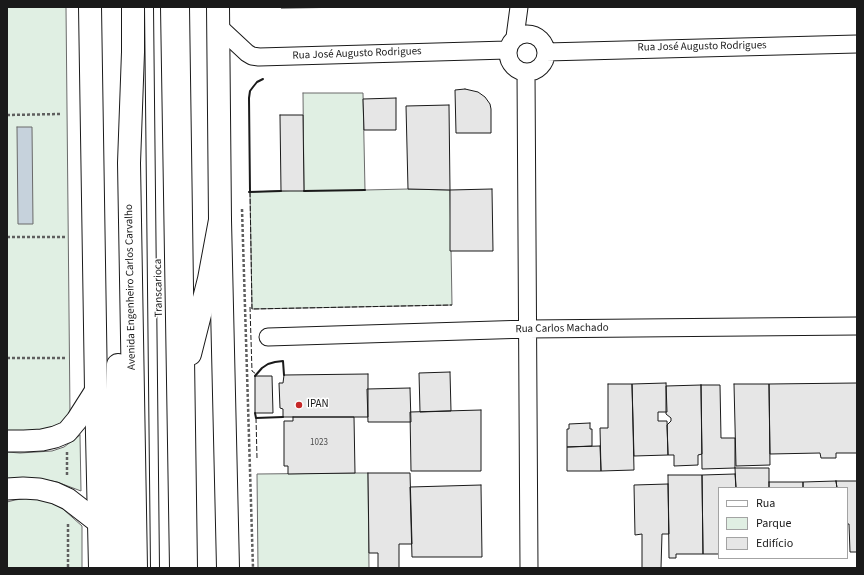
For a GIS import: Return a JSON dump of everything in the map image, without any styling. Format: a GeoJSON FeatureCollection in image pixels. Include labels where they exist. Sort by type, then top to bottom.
{"type":"FeatureCollection","features":[{"type":"Feature","properties":{"kind":"main road"},"geometry":{"type":"LineString","coordinates":[[90,7],[100,568]]}},
{"type":"Feature","properties":{"kind":"main road","name":"Avenida Engenheiro Carlos Carvalho"},"geometry":{"type":"LineString","coordinates":[[133,7],[129,163],[136,568]]}},
{"type":"Feature","properties":{"kind":"main road"},"geometry":{"type":"LineString","coordinates":[[178,7],[186,568]]}},
{"type":"Feature","properties":{"kind":"main road"},"geometry":{"type":"LineString","coordinates":[[218,16],[220,220],[228,568]]}},
{"type":"Feature","properties":{"kind":"main road"},"geometry":{"type":"LineString","coordinates":[[114,568],[122,198],[129,163]]}},
{"type":"Feature","properties":{"kind":"main road"},"geometry":{"type":"LineString","coordinates":[[183,404],[190,356],[209,279],[220,220]]}},
{"type":"Feature","properties":{"kind":"street"},"geometry":{"type":"LineString","coordinates":[[511,44],[522,34],[530,33],[537,36],[546,48],[544,62],[539,68],[526,72],[518,70],[512,65],[508,58],[511,44],[519,7]]}},
{"type":"Feature","properties":{"kind":"street","name":"Rua José Augusto Rodrigues"},"geometry":{"type":"LineString","coordinates":[[218,16],[247,53],[252,56],[259,57],[511,44]]}},
{"type":"Feature","properties":{"kind":"street","name":"Rua José Augusto Rodrigues"},"geometry":{"type":"LineString","coordinates":[[546,52],[857,44]]}},
{"type":"Feature","properties":{"kind":"street"},"geometry":{"type":"LineString","coordinates":[[526,72],[529,568]]}},
{"type":"Feature","properties":{"kind":"street","name":"Rua Carlos Machado"},"geometry":{"type":"LineString","coordinates":[[268,337],[528,329],[857,326]]}},
{"type":"Feature","properties":{"kind":"street"},"geometry":{"type":"LineString","coordinates":[[7,441],[42,440],[67,432],[77,420],[96,390]]}},
{"type":"Feature","properties":{"kind":"street"},"geometry":{"type":"LineString","coordinates":[[7,489],[39,489],[55,493],[68,499],[99,522]]}},
{"type":"Feature","properties":{"kind":"lane","name":"Transcarioca"},"geometry":{"type":"LineString","coordinates":[[149,7],[155,568]]}},
{"type":"Feature","properties":{"kind":"lane","name":"Transcarioca"},"geometry":{"type":"LineString","coordinates":[[165,7],[174,568]]}},
{"type":"Feature","properties":{"kind":"path"},"geometry":{"type":"LineString","coordinates":[[7,115],[61,114]]}},
{"type":"Feature","properties":{"kind":"path"},"geometry":{"type":"LineString","coordinates":[[242,203],[253,568]]}},
{"type":"Feature","properties":{"kind":"path"},"geometry":{"type":"LineString","coordinates":[[7,237],[66,237]]}},
{"type":"Feature","properties":{"kind":"path"},"geometry":{"type":"LineString","coordinates":[[7,358],[67,358]]}},
{"type":"Feature","properties":{"kind":"path"},"geometry":{"type":"LineString","coordinates":[[67,432],[68,568]]}},
{"type":"Feature","properties":{"kind":"green space"},"geometry":{"type":"Polygon","coordinates":[[[7,7],[66,7],[70,413],[62,423],[53,428],[7,432],[7,7]]]}},
{"type":"Feature","properties":{"kind":"green space"},"geometry":{"type":"Polygon","coordinates":[[[303,93],[363,93],[365,190],[450,190],[452,305],[252,309],[250,192],[304,190],[303,93]]]}},
{"type":"Feature","properties":{"kind":"green space"},"geometry":{"type":"Polygon","coordinates":[[[80,435],[81,491],[57,482],[46,480],[33,479],[7,482],[7,452],[20,453],[52,451],[64,447],[80,435]]]}},
{"type":"Feature","properties":{"kind":"green space"},"geometry":{"type":"Polygon","coordinates":[[[368,473],[369,568],[258,568],[257,474],[368,473]]]}},
{"type":"Feature","properties":{"kind":"green space"},"geometry":{"type":"Polygon","coordinates":[[[28,498],[40,499],[52,503],[63,509],[82,526],[82,568],[7,568],[7,502],[28,498]]]}},
{"type":"Feature","properties":{"kind":"shaded area"},"geometry":{"type":"Polygon","coordinates":[[[17,127],[32,127],[33,224],[18,224],[17,127]]]}},
{"type":"Feature","properties":{"kind":"building"},"geometry":{"type":"Polygon","coordinates":[[[281,7],[363,7],[281,8],[281,7]]]}},
{"type":"Feature","properties":{"kind":"building"},"geometry":{"type":"Polygon","coordinates":[[[465,89],[478,92],[485,97],[490,104],[491,133],[456,133],[455,90],[465,89]]]}},
{"type":"Feature","properties":{"kind":"building"},"geometry":{"type":"Polygon","coordinates":[[[396,98],[396,130],[364,130],[363,99],[396,98]]]}},
{"type":"Feature","properties":{"kind":"building"},"geometry":{"type":"Polygon","coordinates":[[[449,105],[450,190],[408,189],[406,106],[449,105]]]}},
{"type":"Feature","properties":{"kind":"building"},"geometry":{"type":"Polygon","coordinates":[[[280,115],[303,115],[304,191],[281,191],[280,115]]]}},
{"type":"Feature","properties":{"kind":"building"},"geometry":{"type":"Polygon","coordinates":[[[492,189],[493,251],[450,251],[450,190],[492,189]]]}},
{"type":"Feature","properties":{"kind":"building"},"geometry":{"type":"Polygon","coordinates":[[[450,372],[451,411],[420,412],[419,373],[450,372]]]}},
{"type":"Feature","properties":{"kind":"building"},"geometry":{"type":"Polygon","coordinates":[[[368,374],[368,417],[283,417],[283,409],[280,408],[279,383],[283,383],[284,375],[368,374]]]}},
{"type":"Feature","properties":{"kind":"building"},"geometry":{"type":"Polygon","coordinates":[[[255,376],[272,376],[273,413],[255,413],[255,376]]]}},
{"type":"Feature","properties":{"kind":"building"},"geometry":{"type":"Polygon","coordinates":[[[666,383],[667,412],[658,412],[658,421],[667,421],[668,455],[634,456],[632,384],[666,383]]]}},
{"type":"Feature","properties":{"kind":"building"},"geometry":{"type":"Polygon","coordinates":[[[857,383],[857,453],[836,453],[836,458],[821,458],[820,453],[770,454],[769,384],[857,383]]]}},
{"type":"Feature","properties":{"kind":"building"},"geometry":{"type":"Polygon","coordinates":[[[608,384],[632,384],[634,470],[601,471],[600,428],[608,428],[608,384]]]}},
{"type":"Feature","properties":{"kind":"building"},"geometry":{"type":"Polygon","coordinates":[[[734,384],[769,384],[770,465],[736,466],[734,384]]]}},
{"type":"Feature","properties":{"kind":"building"},"geometry":{"type":"Polygon","coordinates":[[[701,385],[720,385],[721,438],[735,438],[735,468],[702,469],[701,385]]]}},
{"type":"Feature","properties":{"kind":"building"},"geometry":{"type":"Polygon","coordinates":[[[701,385],[702,454],[698,455],[698,465],[674,466],[674,455],[668,455],[667,425],[671,421],[671,418],[666,414],[666,386],[701,385]]]}},
{"type":"Feature","properties":{"kind":"building"},"geometry":{"type":"Polygon","coordinates":[[[410,388],[411,422],[368,422],[367,389],[410,388]]]}},
{"type":"Feature","properties":{"kind":"building"},"geometry":{"type":"Polygon","coordinates":[[[481,410],[481,471],[411,471],[410,412],[481,410]]]}},
{"type":"Feature","properties":{"kind":"building"},"geometry":{"type":"Polygon","coordinates":[[[293,417],[354,417],[355,473],[288,474],[288,466],[284,466],[284,421],[293,421],[293,417]]]}},
{"type":"Feature","properties":{"kind":"building"},"geometry":{"type":"Polygon","coordinates":[[[590,423],[590,429],[592,429],[592,446],[567,447],[567,429],[569,429],[569,424],[590,423]]]}},
{"type":"Feature","properties":{"kind":"building"},"geometry":{"type":"Polygon","coordinates":[[[600,446],[601,471],[567,471],[567,447],[600,446]]]}},
{"type":"Feature","properties":{"kind":"building"},"geometry":{"type":"Polygon","coordinates":[[[735,468],[769,468],[769,487],[736,487],[735,468]]]}},
{"type":"Feature","properties":{"kind":"building"},"geometry":{"type":"Polygon","coordinates":[[[368,473],[410,473],[412,544],[399,544],[399,568],[378,568],[378,553],[369,553],[368,473]]]}},
{"type":"Feature","properties":{"kind":"building"},"geometry":{"type":"Polygon","coordinates":[[[735,474],[736,487],[718,487],[718,554],[703,554],[702,475],[735,474]]]}},
{"type":"Feature","properties":{"kind":"building"},"geometry":{"type":"Polygon","coordinates":[[[668,475],[702,475],[703,554],[676,554],[676,558],[669,558],[668,475]]]}},
{"type":"Feature","properties":{"kind":"building"},"geometry":{"type":"Polygon","coordinates":[[[836,481],[857,481],[857,552],[850,552],[848,487],[837,487],[836,481]]]}},
{"type":"Feature","properties":{"kind":"building"},"geometry":{"type":"Polygon","coordinates":[[[836,481],[837,487],[803,487],[803,482],[836,481]]]}},
{"type":"Feature","properties":{"kind":"building"},"geometry":{"type":"Polygon","coordinates":[[[769,482],[803,482],[803,487],[769,487],[769,482]]]}},
{"type":"Feature","properties":{"kind":"building"},"geometry":{"type":"Polygon","coordinates":[[[668,484],[669,534],[662,534],[661,568],[642,568],[642,534],[635,535],[634,485],[668,484]]]}},
{"type":"Feature","properties":{"kind":"building"},"geometry":{"type":"Polygon","coordinates":[[[481,485],[482,557],[412,557],[410,487],[481,485]]]}},
{"type":"Feature","properties":{"kind":"fence"},"geometry":{"type":"LineString","coordinates":[[250,192],[252,309],[452,305]]}},
{"type":"Feature","properties":{"kind":"fence"},"geometry":{"type":"LineString","coordinates":[[250,307],[252,371],[256,374]]}},
{"type":"Feature","properties":{"kind":"fence"},"geometry":{"type":"LineString","coordinates":[[256,418],[257,458]]}},
{"type":"Feature","properties":{"kind":"wall"},"geometry":{"type":"LineString","coordinates":[[250,192],[249,98],[250,91],[257,82],[263,79]]}},
{"type":"Feature","properties":{"kind":"wall"},"geometry":{"type":"LineString","coordinates":[[304,191],[365,190]]}},
{"type":"Feature","properties":{"kind":"wall"},"geometry":{"type":"LineString","coordinates":[[249,192],[281,191]]}},
{"type":"Feature","properties":{"kind":"wall"},"geometry":{"type":"LineString","coordinates":[[255,376],[268,364],[283,361],[284,375]]}},
{"type":"Feature","properties":{"kind":"wall"},"geometry":{"type":"LineString","coordinates":[[255,413],[256,418],[283,417]]}},
{"type":"Feature","properties":{"kind":"place","name":"IPAN"},"geometry":{"type":"Point","coordinates":[299,405]}}]}
